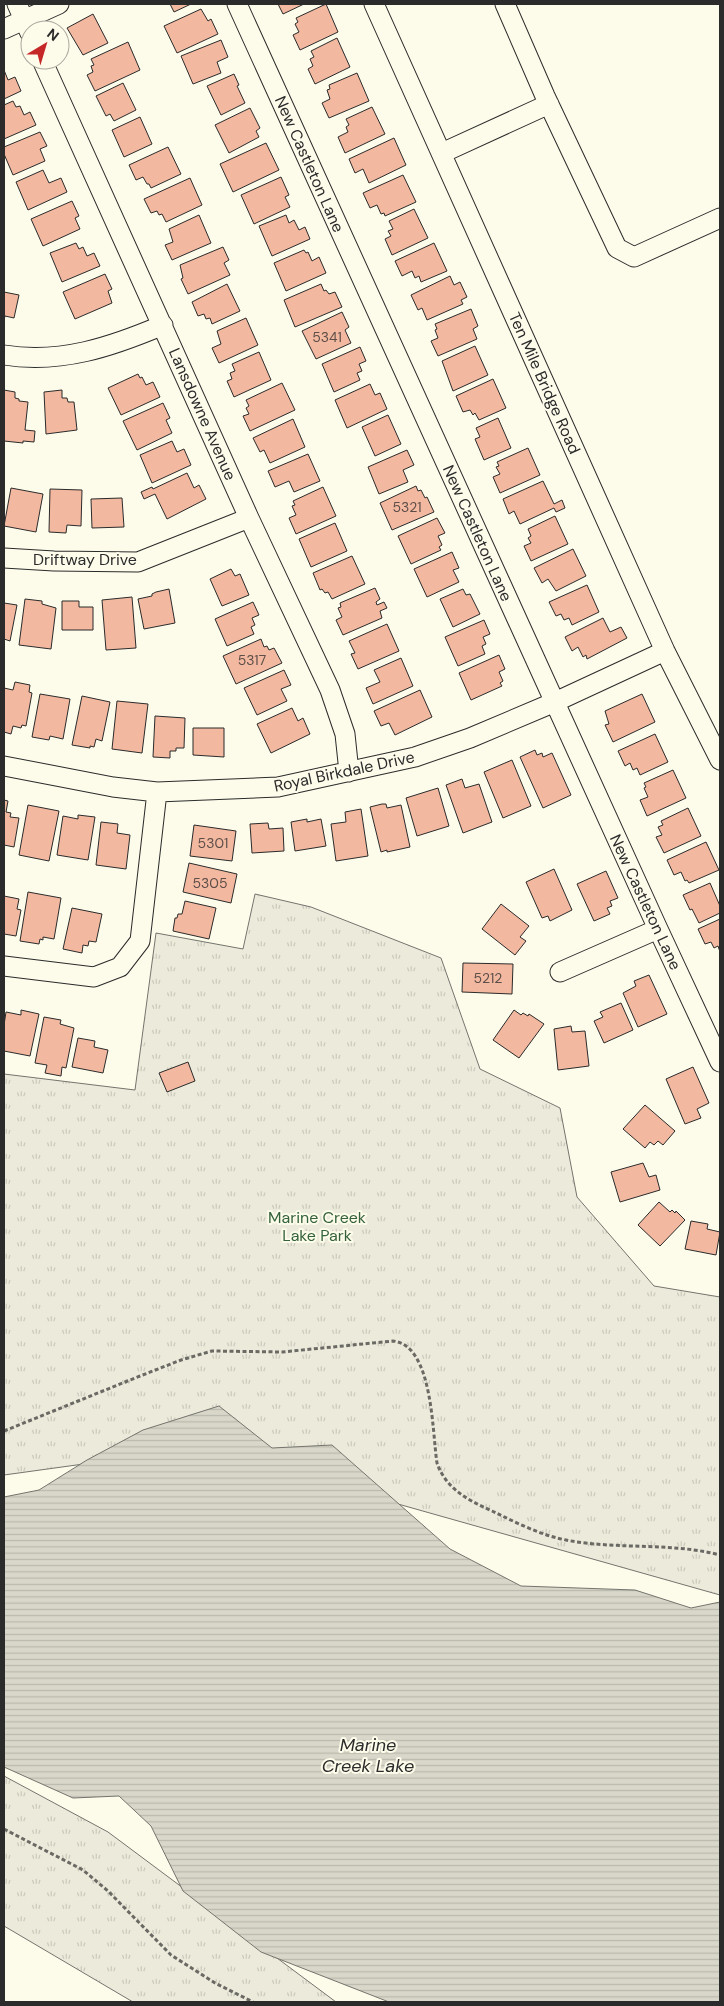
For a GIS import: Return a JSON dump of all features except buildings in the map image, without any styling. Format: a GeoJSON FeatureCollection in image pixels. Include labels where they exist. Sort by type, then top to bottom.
{"type":"FeatureCollection","features":[{"type":"Feature","properties":{"kind":"street"},"geometry":{"type":"LineString","coordinates":[[4,29],[59,4]]}},
{"type":"Feature","properties":{"kind":"street","name":"New Castleton Lane"},"geometry":{"type":"LineString","coordinates":[[238,4],[720,1062]]}},
{"type":"Feature","properties":{"kind":"street","name":"Ten Mile Bridge Road"},"geometry":{"type":"LineString","coordinates":[[374,4],[665,651],[720,760]]}},
{"type":"Feature","properties":{"kind":"street"},"geometry":{"type":"LineString","coordinates":[[504,4],[617,248],[634,257],[720,218]]}},
{"type":"Feature","properties":{"kind":"street","name":"Lansdowne Avenue"},"geometry":{"type":"LineString","coordinates":[[47,70],[249,518],[330,690],[345,734],[349,772]]}},
{"type":"Feature","properties":{"kind":"street"},"geometry":{"type":"LineString","coordinates":[[442,153],[549,104]]}},
{"type":"Feature","properties":{"kind":"street"},"geometry":{"type":"LineString","coordinates":[[4,356],[38,358],[74,355],[125,342],[163,325]]}},
{"type":"Feature","properties":{"kind":"street","name":"Driftway Drive"},"geometry":{"type":"LineString","coordinates":[[4,558],[54,561],[138,562],[249,518]]}},
{"type":"Feature","properties":{"kind":"street","name":"Royal Birkdale Drive"},"geometry":{"type":"LineString","coordinates":[[4,766],[113,787],[157,792],[278,787],[416,757],[470,738],[555,702],[665,651]]}},
{"type":"Feature","properties":{"kind":"street"},"geometry":{"type":"LineString","coordinates":[[4,966],[94,977],[120,967],[140,941],[157,792]]}},
{"type":"Feature","properties":{"kind":"street"},"geometry":{"type":"LineString","coordinates":[[560,972],[658,929]]}},
{"type":"Feature","properties":{"kind":"path"},"geometry":{"type":"LineString","coordinates":[[4,1431],[181,1360],[212,1351],[282,1352],[393,1341],[401,1342],[411,1348],[422,1368],[427,1388],[437,1463],[441,1474],[460,1494],[516,1522],[552,1537],[584,1543],[688,1549],[720,1555]]}},
{"type":"Feature","properties":{"kind":"path"},"geometry":{"type":"LineString","coordinates":[[4,1829],[83,1870],[108,1891],[171,1955],[223,1988],[253,2002]]}},
{"type":"Feature","properties":{"kind":"green space","name":"Marine Creek Lake Park"},"geometry":{"type":"Polygon","coordinates":[[[255,894],[311,907],[441,958],[480,1069],[560,1108],[577,1197],[654,1286],[720,1297],[720,1595],[398,1504],[243,1442],[4,1475],[4,1074],[135,1090],[156,933],[243,949],[255,894]]]}},
{"type":"Feature","properties":{"kind":"green space"},"geometry":{"type":"Polygon","coordinates":[[[4,1776],[108,1832],[336,2002],[133,2002],[4,1926],[4,1776]]]}},
{"type":"Feature","properties":{"kind":"water","name":"Marine Creek Lake"},"geometry":{"type":"Polygon","coordinates":[[[219,1406],[272,1448],[332,1445],[450,1549],[521,1586],[635,1590],[691,1608],[720,1602],[720,2002],[389,2002],[261,1952],[183,1891],[151,1826],[119,1796],[73,1798],[4,1767],[4,1497],[39,1490],[87,1460],[143,1430],[219,1406]]]}}]}
